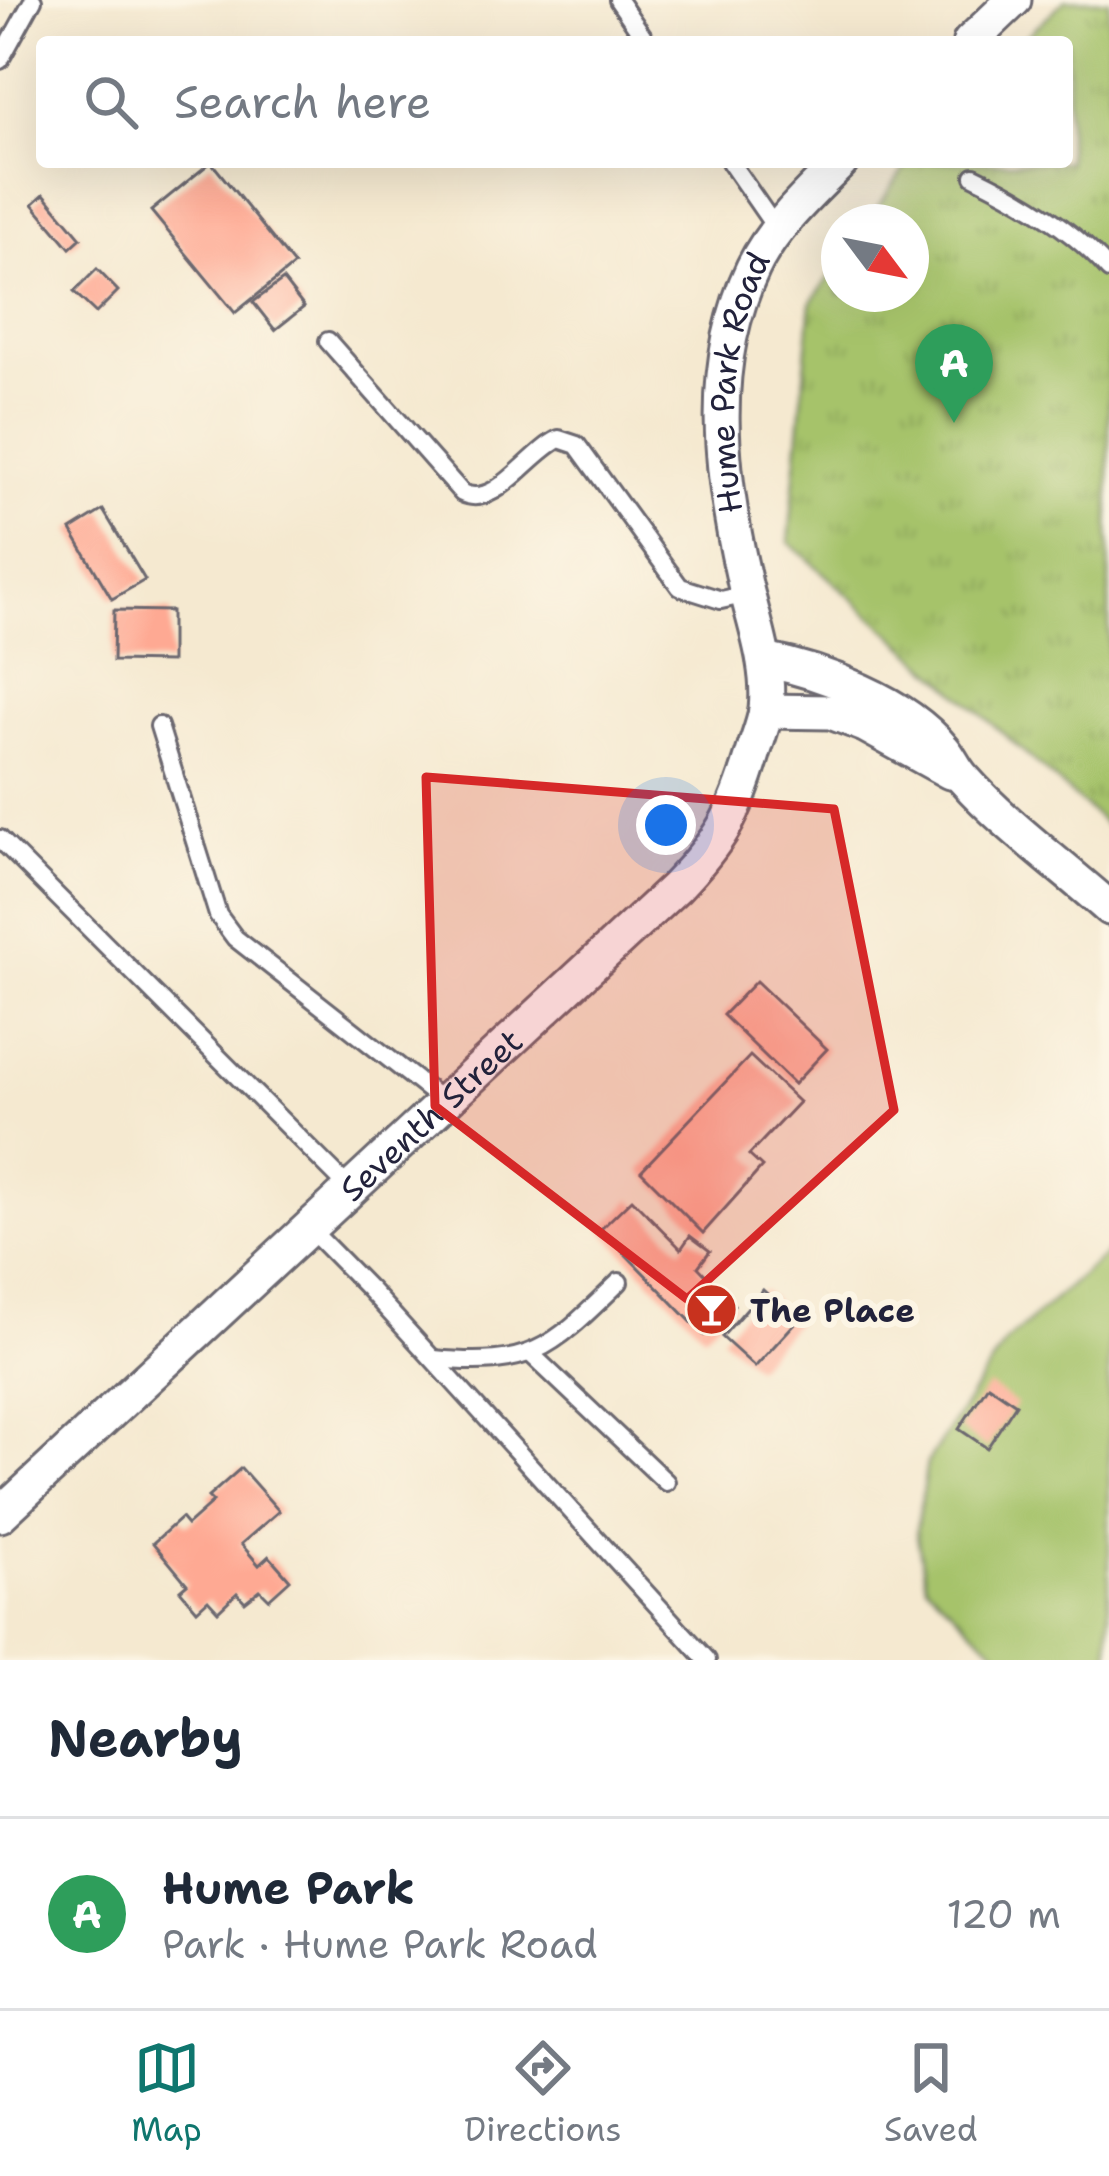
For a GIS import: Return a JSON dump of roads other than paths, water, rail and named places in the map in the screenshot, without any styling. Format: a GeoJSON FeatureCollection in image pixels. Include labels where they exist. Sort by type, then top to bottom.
{"type":"FeatureCollection","features":[{"type":"Feature","properties":{"kind":"street"},"geometry":{"type":"LineString","coordinates":[[976,36],[1014,0]]}},
{"type":"Feature","properties":{"kind":"street","name":"Hume Park Road"},"geometry":{"type":"LineString","coordinates":[[764,660],[728,492],[720,407],[739,304],[754,264],[836,168]]}},
{"type":"Feature","properties":{"kind":"street"},"geometry":{"type":"LineString","coordinates":[[764,660],[814,669],[878,700],[942,746],[962,778]]}},
{"type":"Feature","properties":{"kind":"street","name":"Seventh Street"},"geometry":{"type":"LineString","coordinates":[[0,1515],[712,849],[740,795],[766,711],[764,660]]}},
{"type":"Feature","properties":{"kind":"street"},"geometry":{"type":"LineString","coordinates":[[766,711],[832,712],[962,778],[1109,908]]}},
{"type":"Feature","properties":{"kind":"lane"},"geometry":{"type":"LineString","coordinates":[[0,60],[33,0]]}},
{"type":"Feature","properties":{"kind":"lane"},"geometry":{"type":"LineString","coordinates":[[618,0],[643,36]]}},
{"type":"Feature","properties":{"kind":"lane","name":"Hume Park Road"},"geometry":{"type":"LineString","coordinates":[[734,168],[778,231]]}},
{"type":"Feature","properties":{"kind":"lane"},"geometry":{"type":"LineString","coordinates":[[974,176],[1009,193],[1092,250],[1109,270]]}},
{"type":"Feature","properties":{"kind":"lane"},"geometry":{"type":"LineString","coordinates":[[328,341],[462,493],[474,499],[488,496],[545,446],[559,439],[577,445],[680,586],[721,600],[748,594]]}},
{"type":"Feature","properties":{"kind":"lane"},"geometry":{"type":"LineString","coordinates":[[159,726],[218,915],[236,938],[443,1101]]}},
{"type":"Feature","properties":{"kind":"lane"},"geometry":{"type":"LineString","coordinates":[[0,838],[349,1188]]}},
{"type":"Feature","properties":{"kind":"lane"},"geometry":{"type":"LineString","coordinates":[[308,1227],[707,1660]]}},
{"type":"Feature","properties":{"kind":"lane"},"geometry":{"type":"LineString","coordinates":[[434,1359],[494,1363],[531,1354],[572,1328],[619,1282]]}},
{"type":"Feature","properties":{"kind":"lane"},"geometry":{"type":"LineString","coordinates":[[531,1354],[666,1482]]}},
{"type":"Feature","properties":{"kind":"place","name":"Hume Park"},"geometry":{"type":"Point","coordinates":[954,423]}},
{"type":"Feature","properties":{"kind":"place","name":"The Place"},"geometry":{"type":"Point","coordinates":[711,1310]}}]}
